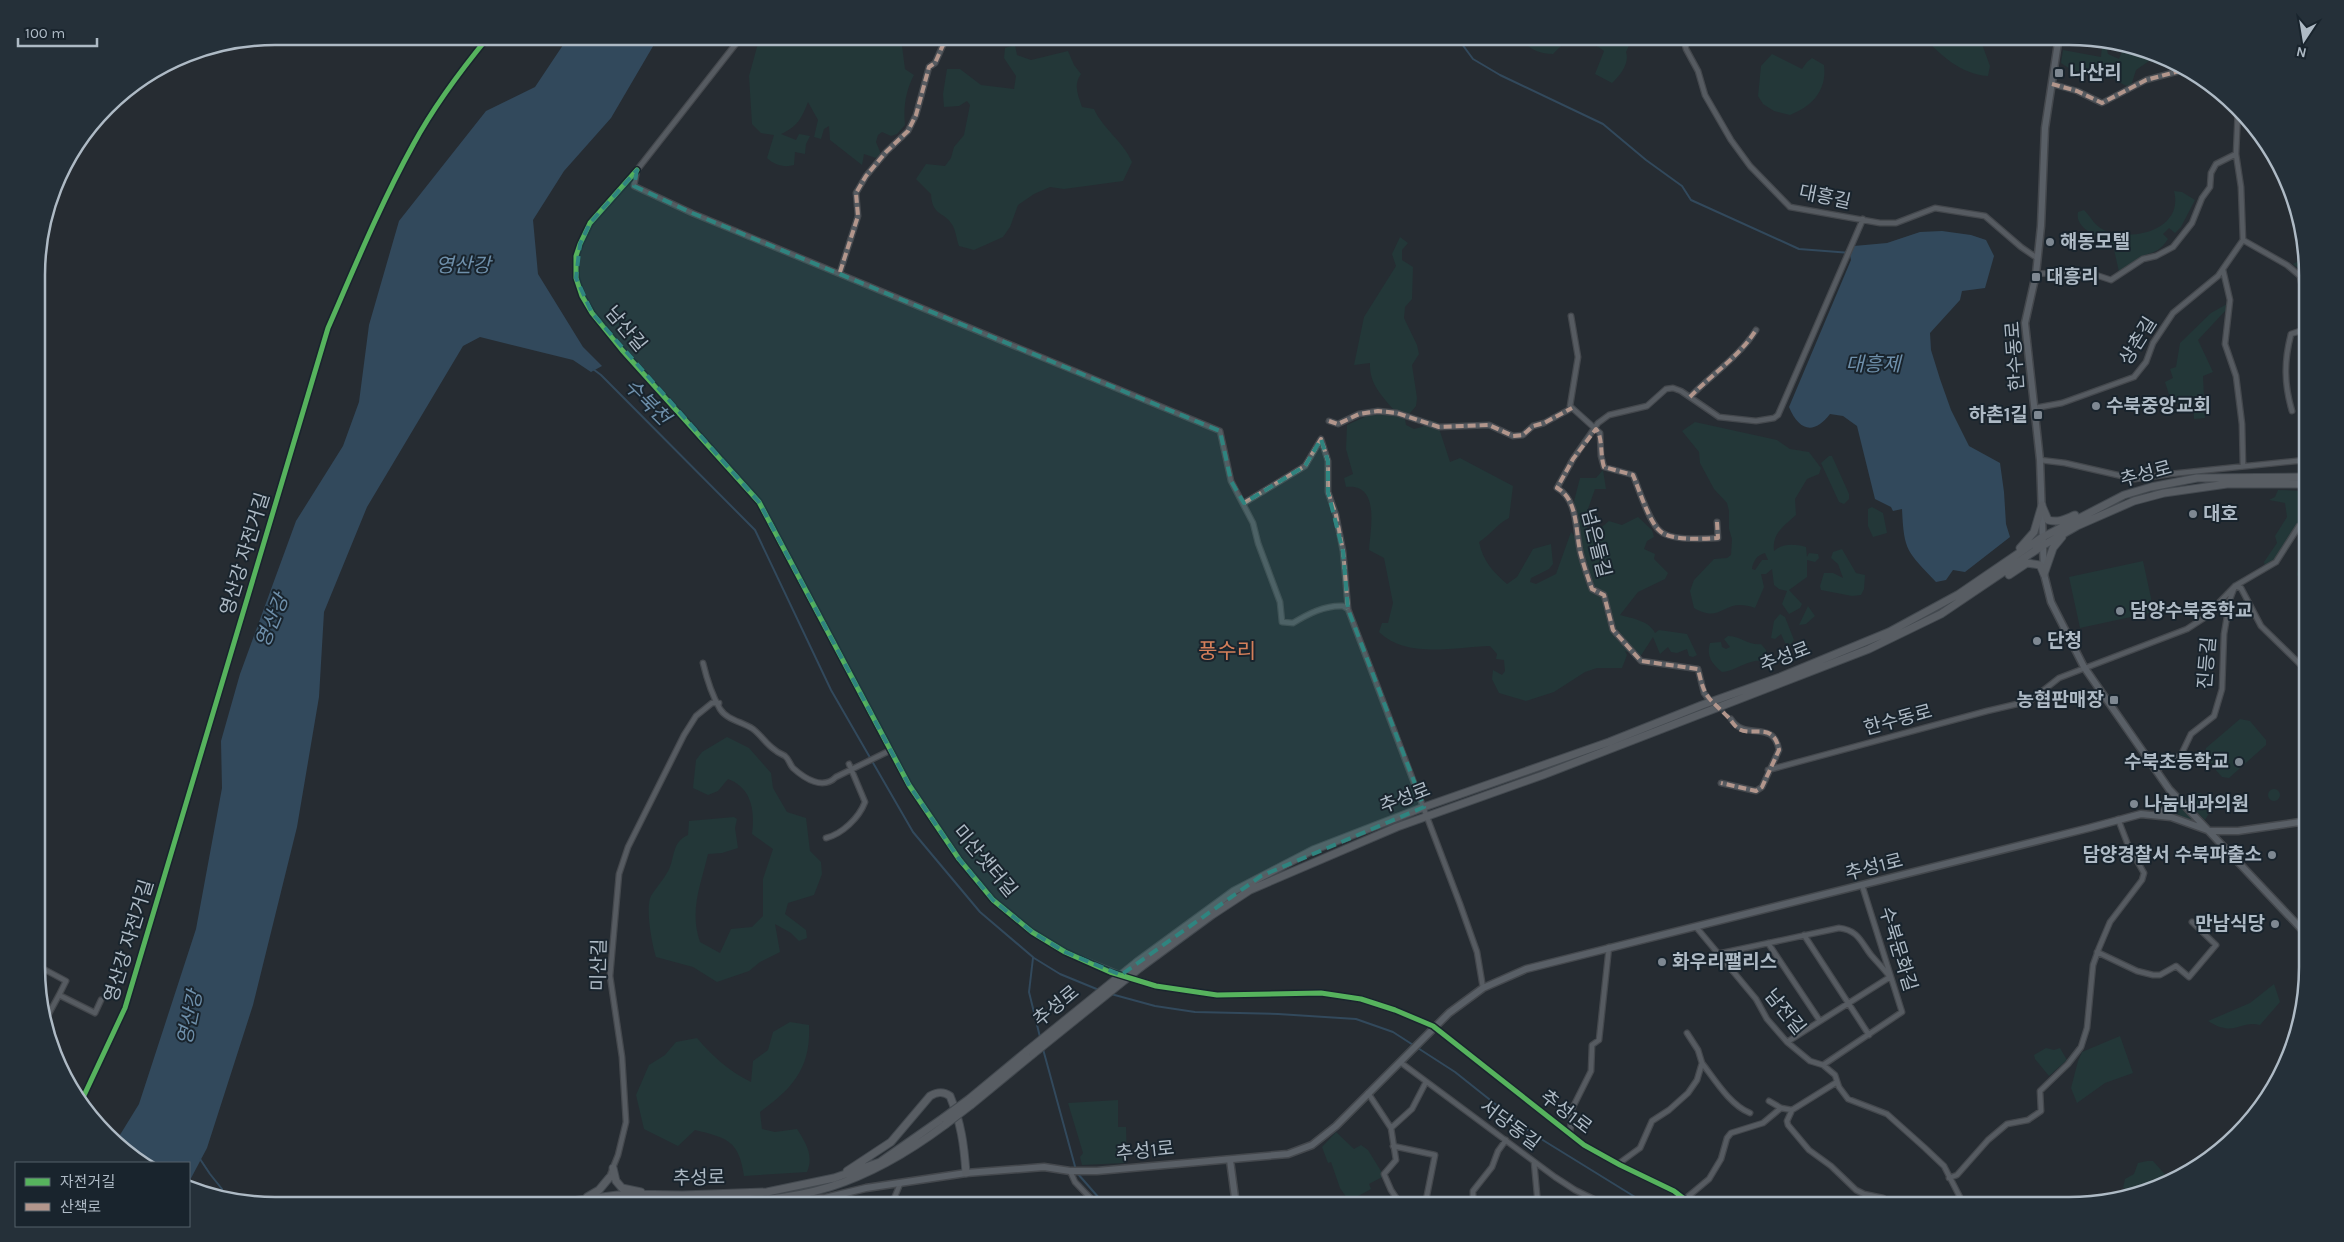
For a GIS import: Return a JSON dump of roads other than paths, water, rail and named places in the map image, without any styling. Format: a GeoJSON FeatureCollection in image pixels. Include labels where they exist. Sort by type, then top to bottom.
{"type":"FeatureCollection","features":[{"type":"Feature","properties":{"kind":"main road","name":"추성로"},"geometry":{"type":"LineString","coordinates":[[788,1197],[815,1192],[860,1178],[916,1147],[944,1122],[1139,965],[1234,891],[1313,850],[1424,806],[1609,742],[1702,705],[1780,677],[1889,632],[1954,597],[2041,538],[2124,495],[2151,487],[2197,478],[2299,480]]}},
{"type":"Feature","properties":{"kind":"main road","name":"추성로"},"geometry":{"type":"LineString","coordinates":[[1139,965],[1250,890],[1427,816],[1543,775],[1850,656],[1941,614],[2042,546],[2070,530],[2134,501],[2164,493],[2227,484],[2299,480]]}},
{"type":"Feature","properties":{"kind":"main road"},"geometry":{"type":"LineString","coordinates":[[2042,506],[2048,520],[2060,522],[2101,502],[2124,495]]}},
{"type":"Feature","properties":{"kind":"main road"},"geometry":{"type":"LineString","coordinates":[[1954,597],[2026,543],[2034,532],[2042,506]]}},
{"type":"Feature","properties":{"kind":"main road"},"geometry":{"type":"LineString","coordinates":[[2044,574],[2053,548],[2070,530]]}},
{"type":"Feature","properties":{"kind":"main road"},"geometry":{"type":"LineString","coordinates":[[1941,614],[1991,588],[2027,563],[2040,565],[2044,574]]}},
{"type":"Feature","properties":{"kind":"main road"},"geometry":{"type":"LineString","coordinates":[[834,1178],[866,1160],[891,1142],[925,1101],[937,1093],[950,1096],[959,1118],[963,1131],[966,1173]]}},
{"type":"Feature","properties":{"kind":"main road","name":"추성로"},"geometry":{"type":"LineString","coordinates":[[617,1197],[625,1194],[767,1192],[834,1178],[880,1162],[944,1122]]}},
{"type":"Feature","properties":{"kind":"main road"},"geometry":{"type":"LineString","coordinates":[[613,1168],[616,1181],[622,1188],[651,1194]]}},
{"type":"Feature","properties":{"kind":"main road"},"geometry":{"type":"LineString","coordinates":[[587,1197],[599,1190],[609,1178]]}},
{"type":"Feature","properties":{"kind":"street","name":"남산길"},"geometry":{"type":"LineString","coordinates":[[735,45],[637,170],[590,223],[576,256],[576,278],[578,288],[592,313],[606,331],[748,490]]}},
{"type":"Feature","properties":{"kind":"street"},"geometry":{"type":"LineString","coordinates":[[943,45],[935,63],[929,67],[916,115],[908,131],[880,159],[866,176],[856,193],[858,216],[840,272],[1220,431],[1231,481],[1254,524],[1258,543],[1276,591],[1282,622],[1293,623],[1308,614],[1337,606],[1343,606],[1348,609]]}},
{"type":"Feature","properties":{"kind":"street","name":"대흥길"},"geometry":{"type":"LineString","coordinates":[[1685,45],[1698,71],[1705,95],[1730,140],[1750,166],[1790,207],[1848,219],[1863,219],[1880,224],[1896,223],[1935,208],[1984,216],[2021,248],[2038,258]]}},
{"type":"Feature","properties":{"kind":"street","name":"한수동로"},"geometry":{"type":"LineString","coordinates":[[2058,45],[2044,146],[2038,258],[2025,323],[2040,460],[2041,538],[2044,574],[2054,608],[2084,667],[2156,770],[2175,796],[2299,927]]}},
{"type":"Feature","properties":{"kind":"street"},"geometry":{"type":"LineString","coordinates":[[2052,84],[2077,91],[2102,103],[2146,80],[2176,72]]}},
{"type":"Feature","properties":{"kind":"street"},"geometry":{"type":"LineString","coordinates":[[2238,118],[2236,154],[2241,188],[2243,240],[2299,275]]}},
{"type":"Feature","properties":{"kind":"street"},"geometry":{"type":"LineString","coordinates":[[2036,274],[2076,271],[2090,272],[2111,280],[2143,259],[2156,256],[2173,246],[2192,223],[2202,198],[2210,187],[2211,173],[2216,164],[2236,154]]}},
{"type":"Feature","properties":{"kind":"street","name":"남산길"},"geometry":{"type":"LineString","coordinates":[[637,170],[634,186],[692,213],[840,272]]}},
{"type":"Feature","properties":{"kind":"street"},"geometry":{"type":"LineString","coordinates":[[1596,429],[1598,423],[1609,415],[1647,406],[1666,389],[1673,388],[1719,417],[1756,421],[1774,418],[1778,415],[1863,219]]}},
{"type":"Feature","properties":{"kind":"street","name":"상촌길"},"geometry":{"type":"LineString","coordinates":[[2035,408],[2064,402],[2131,380],[2146,362],[2153,343],[2173,313],[2223,270],[2243,240]]}},
{"type":"Feature","properties":{"kind":"street"},"geometry":{"type":"LineString","coordinates":[[2223,270],[2230,300],[2225,344],[2236,376],[2242,424],[2243,466]]}},
{"type":"Feature","properties":{"kind":"street"},"geometry":{"type":"LineString","coordinates":[[1571,316],[1578,357],[1570,406],[1600,434],[1601,456],[1604,466],[1633,475],[1642,500],[1660,532],[1672,536],[1697,539],[1718,538],[1717,522]]}},
{"type":"Feature","properties":{"kind":"street"},"geometry":{"type":"LineString","coordinates":[[1690,397],[1707,379],[1734,357],[1756,330]]}},
{"type":"Feature","properties":{"kind":"street"},"geometry":{"type":"LineString","coordinates":[[2292,411],[2285,385],[2288,348],[2291,334],[2299,331]]}},
{"type":"Feature","properties":{"kind":"street"},"geometry":{"type":"LineString","coordinates":[[1329,422],[1338,424],[1359,414],[1378,411],[1397,413],[1439,427],[1489,425],[1513,436],[1523,435],[1533,426],[1544,423],[1572,408]]}},
{"type":"Feature","properties":{"kind":"street","name":"넘은들길"},"geometry":{"type":"LineString","coordinates":[[1596,429],[1573,459],[1557,488],[1565,492],[1571,503],[1581,554],[1592,589],[1604,594],[1613,630],[1641,661],[1698,669],[1704,693],[1708,698]]}},
{"type":"Feature","properties":{"kind":"street"},"geometry":{"type":"LineString","coordinates":[[1244,503],[1305,466],[1321,439],[1328,462],[1328,492],[1336,515],[1343,551],[1348,609],[1424,806],[1477,952],[1483,988]]}},
{"type":"Feature","properties":{"kind":"street"},"geometry":{"type":"LineString","coordinates":[[2040,460],[2135,479],[2299,461]]}},
{"type":"Feature","properties":{"kind":"street","name":"미산샛터길"},"geometry":{"type":"LineString","coordinates":[[748,490],[768,516],[889,751],[909,785],[958,859],[993,900],[1032,932],[1065,952],[1110,972],[1156,986],[1217,995],[1321,993],[1362,1000],[1395,1010],[1432,1027]]}},
{"type":"Feature","properties":{"kind":"street"},"geometry":{"type":"LineString","coordinates":[[2235,586],[2276,562],[2299,526]]}},
{"type":"Feature","properties":{"kind":"street"},"geometry":{"type":"LineString","coordinates":[[2235,586],[2241,588],[2261,626],[2299,664]]}},
{"type":"Feature","properties":{"kind":"street","name":"진등길"},"geometry":{"type":"LineString","coordinates":[[2084,667],[2187,629],[2204,618],[2235,586]]}},
{"type":"Feature","properties":{"kind":"street","name":"진등길"},"geometry":{"type":"LineString","coordinates":[[2156,770],[2181,754],[2191,734],[2214,716],[2222,689],[2225,628],[2235,586]]}},
{"type":"Feature","properties":{"kind":"street"},"geometry":{"type":"LineString","coordinates":[[703,663],[707,683],[725,714],[761,735],[774,750],[786,757],[792,767],[804,776],[824,785],[829,784],[836,778],[889,751]]}},
{"type":"Feature","properties":{"kind":"street","name":"한수동로"},"geometry":{"type":"LineString","coordinates":[[1768,770],[1987,711],[2017,704],[2026,704],[2039,696],[2059,678],[2084,667]]}},
{"type":"Feature","properties":{"kind":"street","name":"미산길"},"geometry":{"type":"LineString","coordinates":[[602,1197],[613,1168],[626,1122],[622,1057],[610,976],[618,883],[628,847],[684,735],[696,716],[712,703],[719,703]]}},
{"type":"Feature","properties":{"kind":"street"},"geometry":{"type":"LineString","coordinates":[[1720,783],[1756,791],[1762,787],[1768,770],[1779,750],[1775,738],[1762,731],[1741,730],[1736,727],[1731,719]]}},
{"type":"Feature","properties":{"kind":"street"},"geometry":{"type":"LineString","coordinates":[[826,838],[836,836],[862,809],[865,802],[854,769],[850,764]]}},
{"type":"Feature","properties":{"kind":"street"},"geometry":{"type":"LineString","coordinates":[[2157,814],[2171,807],[2175,796]]}},
{"type":"Feature","properties":{"kind":"street","name":"추성1로"},"geometry":{"type":"LineString","coordinates":[[829,1197],[866,1188],[966,1173],[1044,1167],[1086,1171],[1288,1154],[1306,1148],[1320,1140],[1402,1060],[1432,1027],[1483,988],[1526,969],[2141,814],[2157,814],[2210,831],[2238,831],[2299,822]]}},
{"type":"Feature","properties":{"kind":"street"},"geometry":{"type":"LineString","coordinates":[[1949,1178],[1957,1175],[1988,1140],[2007,1124],[2028,1120],[2041,1111],[2040,1091],[2068,1064],[2081,1046],[2087,1028],[2091,979],[2098,952],[2110,922],[2142,880],[2144,873],[2128,845],[2118,820]]}},
{"type":"Feature","properties":{"kind":"street","name":"수북문화길"},"geometry":{"type":"LineString","coordinates":[[1823,1065],[1902,1012],[1862,885]]}},
{"type":"Feature","properties":{"kind":"street"},"geometry":{"type":"LineString","coordinates":[[2098,952],[2137,971],[2160,975],[2176,966],[2189,977],[2216,945],[2192,922]]}},
{"type":"Feature","properties":{"kind":"street","name":"남전길"},"geometry":{"type":"LineString","coordinates":[[1696,927],[1756,1000],[1767,1019],[1787,1042],[1810,1061],[1823,1065],[1835,1075],[1842,1092],[1848,1098],[1892,1117],[1942,1164],[1960,1197]]}},
{"type":"Feature","properties":{"kind":"street","name":"수북문화길"},"geometry":{"type":"LineString","coordinates":[[1717,954],[1839,928],[1846,929],[1862,940],[1870,953],[1890,976],[1787,1042]]}},
{"type":"Feature","properties":{"kind":"street"},"geometry":{"type":"LineString","coordinates":[[1804,935],[1869,1035]]}},
{"type":"Feature","properties":{"kind":"street"},"geometry":{"type":"LineString","coordinates":[[1768,943],[1820,1021]]}},
{"type":"Feature","properties":{"kind":"street"},"geometry":{"type":"LineString","coordinates":[[1570,1134],[1572,1109],[1591,1071],[1592,1045],[1600,1040],[1609,947]]}},
{"type":"Feature","properties":{"kind":"street"},"geometry":{"type":"LineString","coordinates":[[45,970],[66,981],[49,1013]]}},
{"type":"Feature","properties":{"kind":"street"},"geometry":{"type":"LineString","coordinates":[[59,995],[95,1013],[101,1000]]}},
{"type":"Feature","properties":{"kind":"street","name":"추성1로"},"geometry":{"type":"LineString","coordinates":[[1432,1027],[1584,1145],[1681,1197]]}},
{"type":"Feature","properties":{"kind":"street"},"geometry":{"type":"LineString","coordinates":[[1618,1164],[1640,1148],[1652,1121],[1669,1110],[1688,1093],[1702,1070],[1698,1050],[1687,1032]]}},
{"type":"Feature","properties":{"kind":"street","name":"서당동길"},"geometry":{"type":"LineString","coordinates":[[1402,1060],[1426,1082],[1534,1161],[1575,1190],[1589,1197]]}},
{"type":"Feature","properties":{"kind":"street"},"geometry":{"type":"LineString","coordinates":[[1702,1063],[1727,1095],[1743,1110],[1750,1113]]}},
{"type":"Feature","properties":{"kind":"street"},"geometry":{"type":"LineString","coordinates":[[1391,1128],[1412,1109],[1426,1082]]}},
{"type":"Feature","properties":{"kind":"street"},"geometry":{"type":"LineString","coordinates":[[1837,1082],[1792,1110],[1787,1121],[1788,1125],[1809,1150],[1831,1166],[1859,1192],[1879,1197]]}},
{"type":"Feature","properties":{"kind":"street"},"geometry":{"type":"LineString","coordinates":[[1368,1093],[1391,1128],[1396,1160],[1384,1174],[1396,1197]]}},
{"type":"Feature","properties":{"kind":"street"},"geometry":{"type":"LineString","coordinates":[[1769,1101],[1782,1108],[1792,1110]]}},
{"type":"Feature","properties":{"kind":"street"},"geometry":{"type":"LineString","coordinates":[[1687,1197],[1709,1179],[1721,1159],[1727,1138],[1731,1133],[1763,1123],[1782,1108]]}},
{"type":"Feature","properties":{"kind":"street"},"geometry":{"type":"LineString","coordinates":[[1473,1197],[1473,1191],[1492,1166],[1498,1151],[1506,1140]]}},
{"type":"Feature","properties":{"kind":"street"},"geometry":{"type":"LineString","coordinates":[[1393,1146],[1435,1155],[1427,1197]]}},
{"type":"Feature","properties":{"kind":"street"},"geometry":{"type":"LineString","coordinates":[[1230,1160],[1235,1197]]}},
{"type":"Feature","properties":{"kind":"street"},"geometry":{"type":"LineString","coordinates":[[1534,1161],[1537,1197]]}},
{"type":"Feature","properties":{"kind":"street"},"geometry":{"type":"LineString","coordinates":[[1072,1171],[1075,1182],[1089,1197]]}},
{"type":"Feature","properties":{"kind":"street"},"geometry":{"type":"LineString","coordinates":[[895,1197],[900,1184]]}},
{"type":"Feature","properties":{"kind":"water","name":"영산강"},"geometry":{"type":"Polygon","coordinates":[[[563,45],[654,45],[611,118],[564,171],[533,220],[538,274],[583,347],[602,366],[591,372],[573,360],[480,337],[463,346],[367,507],[324,612],[319,697],[297,827],[253,1005],[207,1148],[190,1180],[190,1162],[154,1162],[119,1136],[139,1104],[196,929],[222,788],[221,741],[240,674],[296,521],[343,446],[359,402],[369,325],[399,221],[486,111],[535,87],[563,45]]]}},
{"type":"Feature","properties":{"kind":"water","name":"대흥제"},"geometry":{"type":"Polygon","coordinates":[[[1942,231],[1971,235],[1986,240],[1994,256],[1985,288],[1962,291],[1960,300],[1930,333],[1931,350],[1940,379],[1951,410],[1969,446],[2000,463],[2006,524],[2010,537],[1965,572],[1953,570],[1946,580],[1936,582],[1909,550],[1904,534],[1902,509],[1893,511],[1891,507],[1875,499],[1857,426],[1843,416],[1830,414],[1818,425],[1807,427],[1797,421],[1789,407],[1851,260],[1850,255],[1854,246],[1887,243],[1920,232],[1942,231]]]}},
{"type":"Feature","properties":{"kind":"waterway"},"geometry":{"type":"LineString","coordinates":[[1463,45],[1473,59],[1500,75],[1603,124],[1646,160],[1682,186],[1691,200],[1799,249],[1851,253]]}},
{"type":"Feature","properties":{"kind":"waterway","name":"수북천"},"geometry":{"type":"LineString","coordinates":[[593,369],[755,530],[831,690],[913,832],[980,912],[1034,958],[1060,974],[1099,990]]}},
{"type":"Feature","properties":{"kind":"waterway"},"geometry":{"type":"LineString","coordinates":[[1033,958],[1029,992],[1040,1037]]}},
{"type":"Feature","properties":{"kind":"waterway","name":"수북천"},"geometry":{"type":"LineString","coordinates":[[1111,994],[1155,1006],[1195,1012],[1278,1014],[1356,1019],[1393,1032],[1455,1072],[1533,1134],[1635,1197]]}},
{"type":"Feature","properties":{"kind":"waterway"},"geometry":{"type":"LineString","coordinates":[[1043,1049],[1076,1170]]}},
{"type":"Feature","properties":{"kind":"waterway"},"geometry":{"type":"LineString","coordinates":[[200,1159],[222,1189]]}},
{"type":"Feature","properties":{"kind":"waterway"},"geometry":{"type":"LineString","coordinates":[[1078,1174],[1098,1197]]}},
{"type":"Feature","properties":{"kind":"tunnel"},"geometry":{"type":"LineString","coordinates":[[1717,706],[1731,719]]}},
{"type":"Feature","properties":{"kind":"place","name":"나산리"},"geometry":{"type":"Point","coordinates":[2059,73]}},
{"type":"Feature","properties":{"kind":"place","name":"해동모텔"},"geometry":{"type":"Point","coordinates":[2050,242]}},
{"type":"Feature","properties":{"kind":"place","name":"대흥리"},"geometry":{"type":"Point","coordinates":[2036,277]}},
{"type":"Feature","properties":{"kind":"place","name":"수북중앙교회"},"geometry":{"type":"Point","coordinates":[2096,406]}},
{"type":"Feature","properties":{"kind":"place","name":"하촌1길"},"geometry":{"type":"Point","coordinates":[2038,415]}},
{"type":"Feature","properties":{"kind":"place","name":"대호"},"geometry":{"type":"Point","coordinates":[2193,514]}},
{"type":"Feature","properties":{"kind":"place","name":"담양수북중학교"},"geometry":{"type":"Point","coordinates":[2120,611]}},
{"type":"Feature","properties":{"kind":"place","name":"단청"},"geometry":{"type":"Point","coordinates":[2037,641]}},
{"type":"Feature","properties":{"kind":"place","name":"농협판매장"},"geometry":{"type":"Point","coordinates":[2114,700]}},
{"type":"Feature","properties":{"kind":"place","name":"수북초등학교"},"geometry":{"type":"Point","coordinates":[2239,762]}},
{"type":"Feature","properties":{"kind":"place","name":"나눔내과의원"},"geometry":{"type":"Point","coordinates":[2134,804]}},
{"type":"Feature","properties":{"kind":"place","name":"담양경찰서 수북파출소"},"geometry":{"type":"Point","coordinates":[2272,855]}},
{"type":"Feature","properties":{"kind":"place","name":"만남식당"},"geometry":{"type":"Point","coordinates":[2275,924]}},
{"type":"Feature","properties":{"kind":"place","name":"화우리팰리스"},"geometry":{"type":"Point","coordinates":[1662,962]}},
{"type":"Feature","properties":{"kind":"district","name":"풍수리"},"geometry":{"type":"Point","coordinates":[1227,651]}}]}
